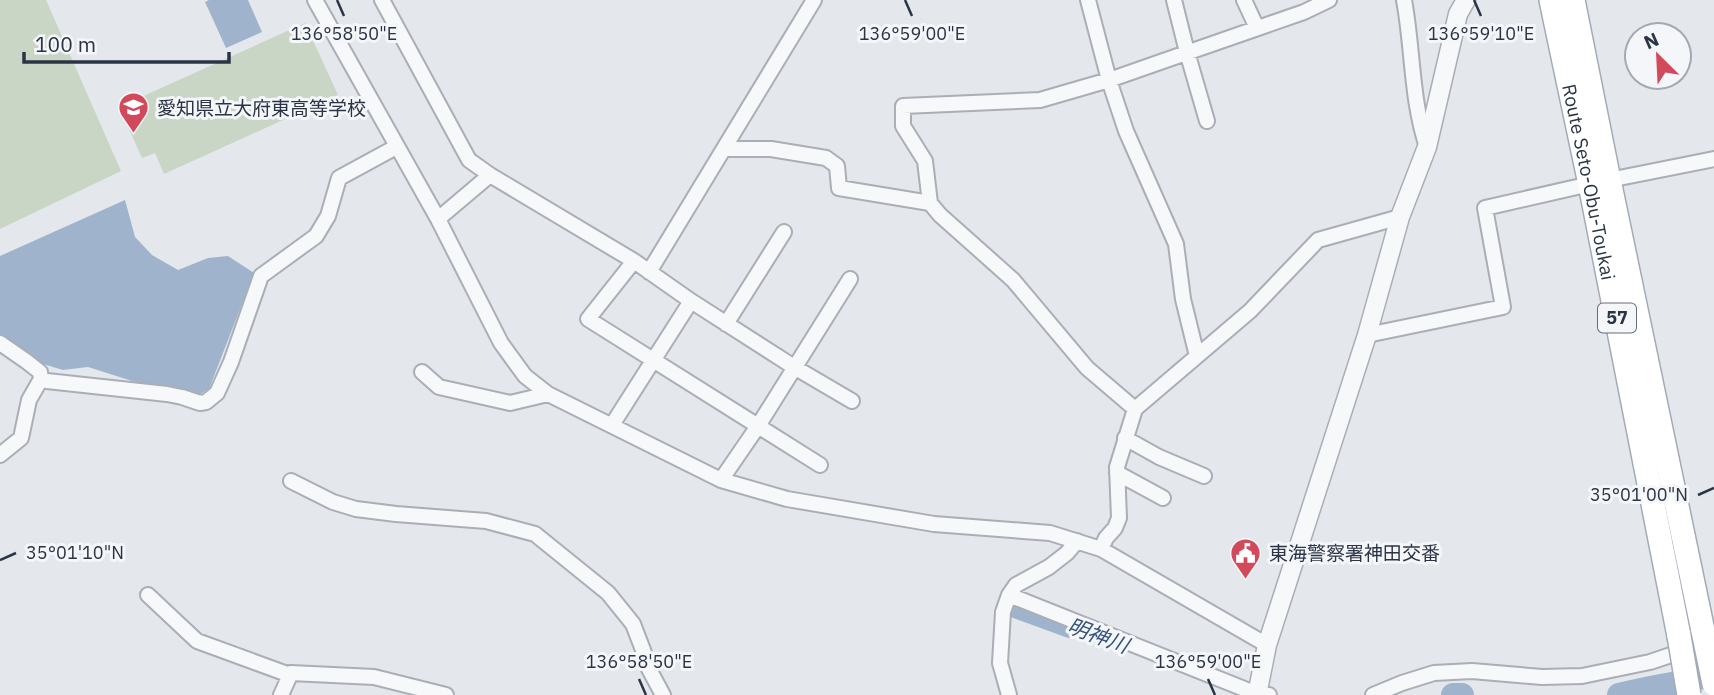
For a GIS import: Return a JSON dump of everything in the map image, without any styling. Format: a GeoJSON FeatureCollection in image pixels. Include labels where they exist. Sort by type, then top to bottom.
{"type":"FeatureCollection","features":[{"type":"Feature","properties":{"kind":"main road","name":"Route Seto-Obu-Toukai"},"geometry":{"type":"LineString","coordinates":[[1550,0],[1599,182],[1709,636],[1714,684]]}},
{"type":"Feature","properties":{"kind":"main road","name":"Route Seto-Obu-Toukai"},"geometry":{"type":"LineString","coordinates":[[1573,0],[1599,182],[1689,695]]}},
{"type":"Feature","properties":{"kind":"street"},"geometry":{"type":"LineString","coordinates":[[315,0],[438,219],[501,343],[525,376],[548,394],[722,480],[787,499],[934,524],[1050,533],[1101,549],[1267,645]]}},
{"type":"Feature","properties":{"kind":"street"},"geometry":{"type":"LineString","coordinates":[[401,0],[385,5],[469,160],[634,261],[726,324],[852,401]]}},
{"type":"Feature","properties":{"kind":"street"},"geometry":{"type":"LineString","coordinates":[[649,272],[814,0]]}},
{"type":"Feature","properties":{"kind":"street"},"geometry":{"type":"LineString","coordinates":[[1088,0],[1109,80],[1126,131],[1176,244],[1182,299],[1197,356]]}},
{"type":"Feature","properties":{"kind":"street"},"geometry":{"type":"LineString","coordinates":[[1174,0],[1208,121]]}},
{"type":"Feature","properties":{"kind":"street"},"geometry":{"type":"LineString","coordinates":[[1244,0],[1257,28]]}},
{"type":"Feature","properties":{"kind":"street"},"geometry":{"type":"LineString","coordinates":[[1135,409],[1087,368],[1013,280],[930,203],[925,160],[903,126],[902,106],[1040,100],[1109,80],[1304,12],[1329,0]]}},
{"type":"Feature","properties":{"kind":"street"},"geometry":{"type":"LineString","coordinates":[[1404,0],[1420,126],[1427,147]]}},
{"type":"Feature","properties":{"kind":"street"},"geometry":{"type":"LineString","coordinates":[[1009,595],[1261,695],[1267,645],[1367,335],[1400,217],[1427,147],[1458,14],[1466,0]]}},
{"type":"Feature","properties":{"kind":"street"},"geometry":{"type":"LineString","coordinates":[[41,379],[47,382],[167,394],[200,403],[206,402],[218,393],[261,276],[316,236],[328,216],[339,178],[396,147]]}},
{"type":"Feature","properties":{"kind":"street"},"geometry":{"type":"LineString","coordinates":[[724,149],[771,149],[827,158],[837,166],[839,188],[930,203]]}},
{"type":"Feature","properties":{"kind":"street"},"geometry":{"type":"LineString","coordinates":[[1367,335],[1503,307],[1485,208],[1714,159]]}},
{"type":"Feature","properties":{"kind":"street"},"geometry":{"type":"LineString","coordinates":[[438,219],[490,175]]}},
{"type":"Feature","properties":{"kind":"street"},"geometry":{"type":"LineString","coordinates":[[1101,549],[1119,518],[1117,467],[1135,409],[1250,312],[1318,240],[1400,217]]}},
{"type":"Feature","properties":{"kind":"street"},"geometry":{"type":"LineString","coordinates":[[726,324],[784,232]]}},
{"type":"Feature","properties":{"kind":"street"},"geometry":{"type":"LineString","coordinates":[[634,261],[588,319],[820,465]]}},
{"type":"Feature","properties":{"kind":"street"},"geometry":{"type":"LineString","coordinates":[[722,480],[850,279]]}},
{"type":"Feature","properties":{"kind":"street"},"geometry":{"type":"LineString","coordinates":[[612,425],[691,301]]}},
{"type":"Feature","properties":{"kind":"street"},"geometry":{"type":"LineString","coordinates":[[0,344],[40,372],[41,379],[29,400],[21,438],[0,455]]}},
{"type":"Feature","properties":{"kind":"street"},"geometry":{"type":"LineString","coordinates":[[422,372],[439,387],[510,403],[548,394]]}},
{"type":"Feature","properties":{"kind":"street"},"geometry":{"type":"LineString","coordinates":[[1125,438],[1159,457],[1204,476]]}},
{"type":"Feature","properties":{"kind":"street"},"geometry":{"type":"LineString","coordinates":[[1117,473],[1163,498]]}},
{"type":"Feature","properties":{"kind":"street"},"geometry":{"type":"LineString","coordinates":[[290,481],[333,502],[356,509],[486,522],[535,534],[608,593],[633,624],[649,670],[663,695]]}},
{"type":"Feature","properties":{"kind":"street"},"geometry":{"type":"LineString","coordinates":[[1009,695],[1000,663],[1003,612],[1009,595],[1016,585],[1049,567],[1077,541]]}},
{"type":"Feature","properties":{"kind":"street"},"geometry":{"type":"LineString","coordinates":[[149,595],[197,640],[290,675],[374,677],[446,695]]}},
{"type":"Feature","properties":{"kind":"street"},"geometry":{"type":"LineString","coordinates":[[1373,695],[1434,673],[1472,671],[1542,677],[1582,676],[1650,662],[1709,636]]}},
{"type":"Feature","properties":{"kind":"street"},"geometry":{"type":"LineString","coordinates":[[281,695],[290,675]]}},
{"type":"Feature","properties":{"kind":"green space"},"geometry":{"type":"Polygon","coordinates":[[[0,0],[46,0],[121,171],[0,229],[0,0]]]}},
{"type":"Feature","properties":{"kind":"green space"},"geometry":{"type":"Polygon","coordinates":[[[305,23],[338,95],[164,174],[155,153],[142,158],[119,107],[305,23]]]}},
{"type":"Feature","properties":{"kind":"water"},"geometry":{"type":"Polygon","coordinates":[[[248,0],[262,32],[226,48],[205,2],[248,0]]]}},
{"type":"Feature","properties":{"kind":"water"},"geometry":{"type":"Polygon","coordinates":[[[125,200],[135,237],[152,255],[178,270],[208,258],[228,256],[254,273],[209,389],[200,394],[151,387],[88,367],[63,370],[29,357],[0,335],[0,256],[125,200]]]}},
{"type":"Feature","properties":{"kind":"waterway","name":"明神川"},"geometry":{"type":"LineString","coordinates":[[1018,607],[1070,626]]}},
{"type":"Feature","properties":{"kind":"waterway","name":"明神川"},"geometry":{"type":"LineString","coordinates":[[1619,695],[1714,674]]}},
{"type":"Feature","properties":{"kind":"waterway","name":"明神川"},"geometry":{"type":"LineString","coordinates":[[1453,695],[1462,695]]}},
{"type":"Feature","properties":{"kind":"place","name":"愛知県立大府東高等学校"},"geometry":{"type":"Point","coordinates":[134,135]}},
{"type":"Feature","properties":{"kind":"place","name":"東海警察署神田交番"},"geometry":{"type":"Point","coordinates":[1246,580]}}]}
